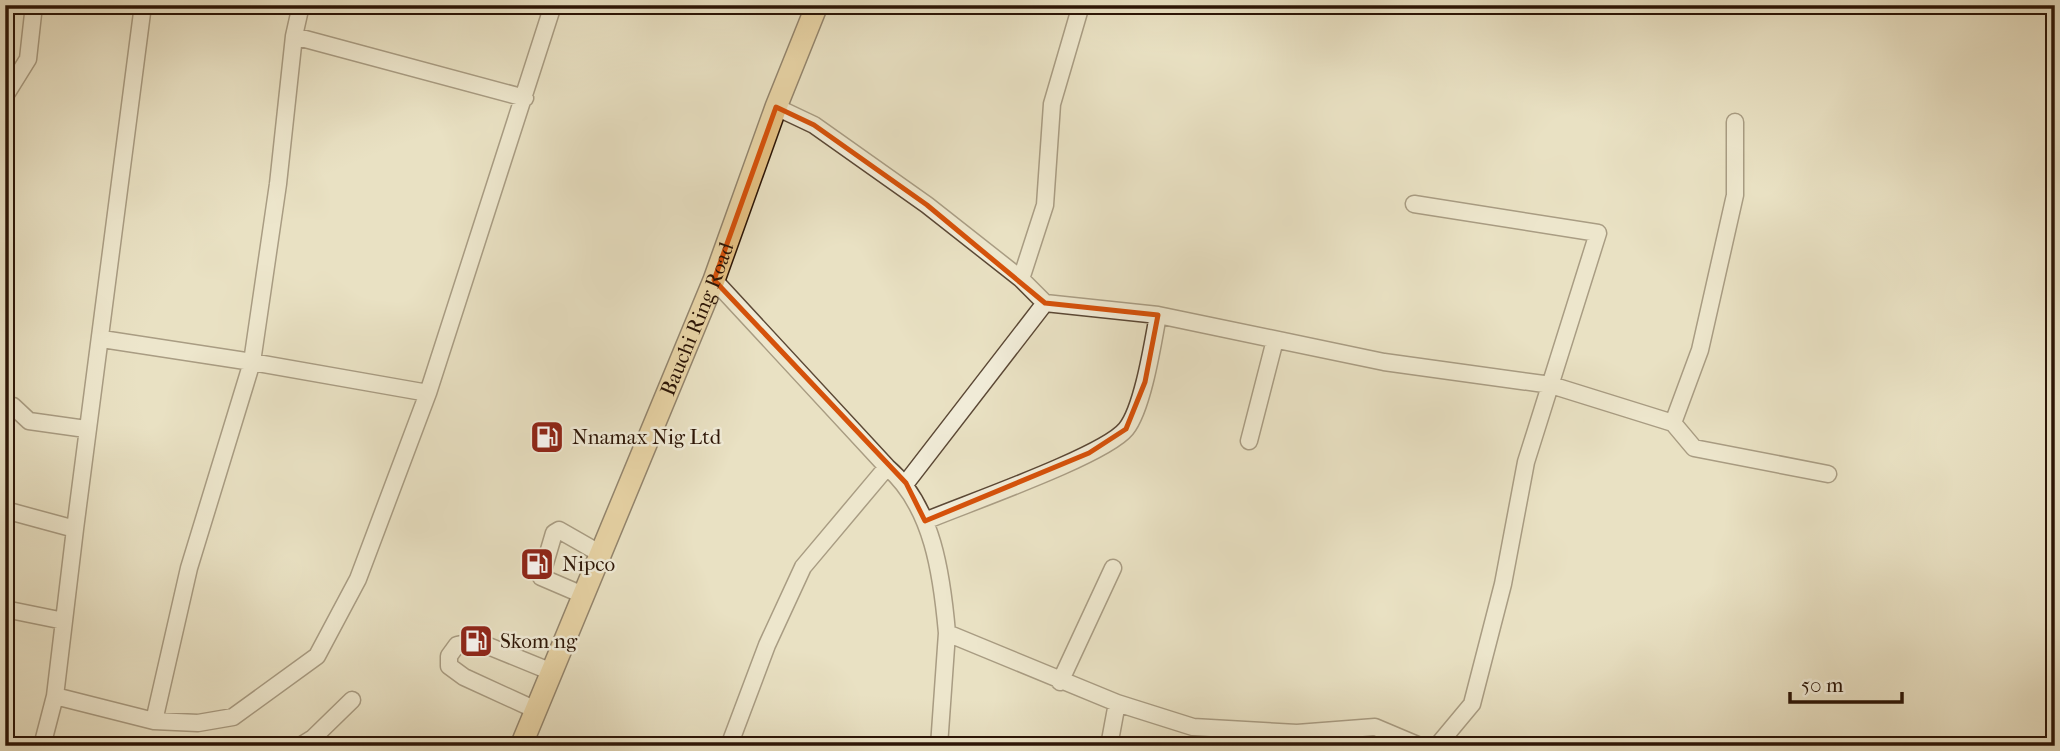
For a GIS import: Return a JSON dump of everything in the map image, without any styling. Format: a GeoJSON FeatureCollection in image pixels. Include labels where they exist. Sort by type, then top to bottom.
{"type":"FeatureCollection","features":[{"type":"Feature","properties":{"kind":"main road","name":"Bauchi Ring Road"},"geometry":{"type":"LineString","coordinates":[[521,746],[714,280],[776,107],[817,5]]}},
{"type":"Feature","properties":{"kind":"street"},"geometry":{"type":"LineString","coordinates":[[5,96],[29,59],[34,5]]}},
{"type":"Feature","properties":{"kind":"street"},"geometry":{"type":"LineString","coordinates":[[42,746],[55,696],[86,429],[102,339],[143,5]]}},
{"type":"Feature","properties":{"kind":"street"},"geometry":{"type":"LineString","coordinates":[[154,721],[189,568],[252,362],[278,184],[294,36],[301,5]]}},
{"type":"Feature","properties":{"kind":"street"},"geometry":{"type":"LineString","coordinates":[[55,696],[154,721],[198,723],[233,718],[317,656],[358,579],[428,393],[553,5]]}},
{"type":"Feature","properties":{"kind":"street"},"geometry":{"type":"LineString","coordinates":[[1021,279],[1045,205],[1052,104],[1082,5]]}},
{"type":"Feature","properties":{"kind":"street"},"geometry":{"type":"LineString","coordinates":[[294,36],[525,97]]}},
{"type":"Feature","properties":{"kind":"street"},"geometry":{"type":"LineString","coordinates":[[776,107],[814,125],[927,205],[1021,279],[1045,303],[1158,315],[1384,362],[1551,385],[1673,423],[1694,448],[1828,474]]}},
{"type":"Feature","properties":{"kind":"street"},"geometry":{"type":"LineString","coordinates":[[1673,423],[1700,350],[1735,195],[1735,122]]}},
{"type":"Feature","properties":{"kind":"street"},"geometry":{"type":"LineString","coordinates":[[1414,204],[1598,233],[1526,462],[1503,584],[1472,704],[1437,746]]}},
{"type":"Feature","properties":{"kind":"street"},"geometry":{"type":"LineString","coordinates":[[714,280],[887,467],[906,483],[925,521],[944,591],[947,633],[939,746]]}},
{"type":"Feature","properties":{"kind":"street"},"geometry":{"type":"LineString","coordinates":[[906,483],[1045,303]]}},
{"type":"Feature","properties":{"kind":"street"},"geometry":{"type":"LineString","coordinates":[[925,521],[1090,453],[1126,429],[1145,382],[1158,315]]}},
{"type":"Feature","properties":{"kind":"street"},"geometry":{"type":"LineString","coordinates":[[102,339],[428,393]]}},
{"type":"Feature","properties":{"kind":"street"},"geometry":{"type":"LineString","coordinates":[[1249,441],[1275,340]]}},
{"type":"Feature","properties":{"kind":"street"},"geometry":{"type":"LineString","coordinates":[[5,405],[13,406],[29,421],[86,429]]}},
{"type":"Feature","properties":{"kind":"street"},"geometry":{"type":"LineString","coordinates":[[729,746],[768,645],[803,567],[887,467]]}},
{"type":"Feature","properties":{"kind":"street"},"geometry":{"type":"LineString","coordinates":[[5,510],[75,529]]}},
{"type":"Feature","properties":{"kind":"street"},"geometry":{"type":"LineString","coordinates":[[583,595],[541,577],[554,533],[559,530],[601,554]]}},
{"type":"Feature","properties":{"kind":"street"},"geometry":{"type":"LineString","coordinates":[[1060,682],[1113,568]]}},
{"type":"Feature","properties":{"kind":"street"},"geometry":{"type":"LineString","coordinates":[[5,609],[64,621]]}},
{"type":"Feature","properties":{"kind":"street"},"geometry":{"type":"LineString","coordinates":[[947,633],[1117,704],[1193,727],[1297,733],[1375,727],[1420,746]]}},
{"type":"Feature","properties":{"kind":"street"},"geometry":{"type":"LineString","coordinates":[[536,709],[464,677],[449,667],[449,656],[457,645],[476,641],[552,672]]}},
{"type":"Feature","properties":{"kind":"street"},"geometry":{"type":"LineString","coordinates":[[300,746],[313,738],[352,700]]}},
{"type":"Feature","properties":{"kind":"street"},"geometry":{"type":"LineString","coordinates":[[1109,746],[1117,704]]}},
{"type":"Feature","properties":{"kind":"highlighted area"},"geometry":{"type":"Polygon","coordinates":[[[776,107],[814,125],[927,205],[1045,303],[1158,315],[1145,382],[1126,429],[1089,453],[925,521],[906,483],[714,280],[776,107]]]}},
{"type":"Feature","properties":{"kind":"place","name":"Nnamax Nig Ltd"},"geometry":{"type":"Point","coordinates":[547,437]}},
{"type":"Feature","properties":{"kind":"place","name":"Nipco"},"geometry":{"type":"Point","coordinates":[537,564]}},
{"type":"Feature","properties":{"kind":"place","name":"Skom ng"},"geometry":{"type":"Point","coordinates":[476,641]}}]}
